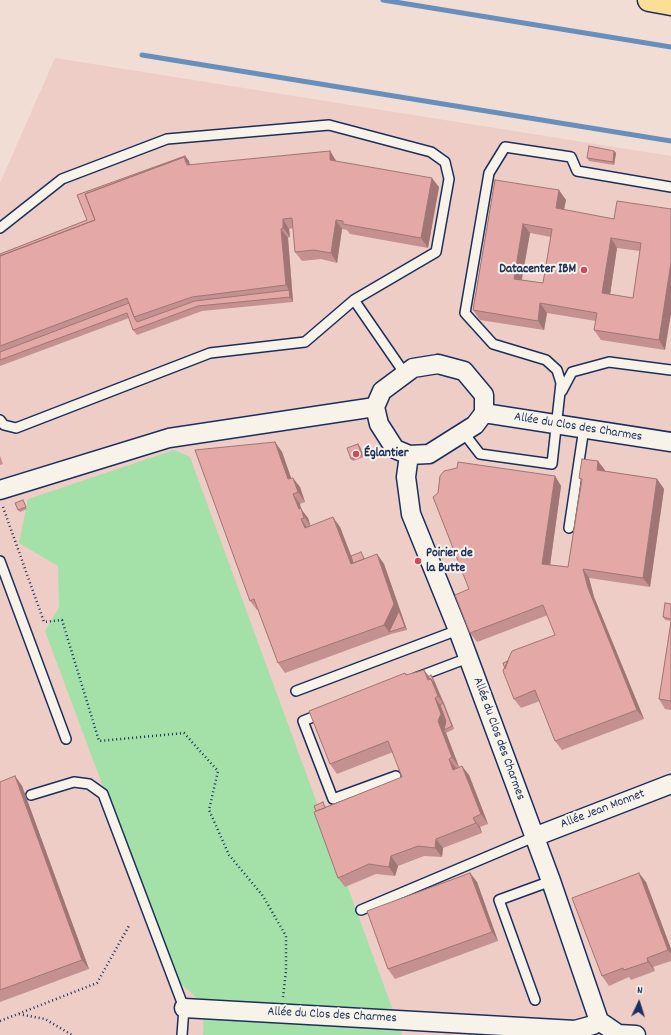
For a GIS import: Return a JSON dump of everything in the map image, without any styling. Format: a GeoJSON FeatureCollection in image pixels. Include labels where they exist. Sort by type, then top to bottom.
{"type":"FeatureCollection","features":[{"type":"Feature","properties":{"kind":"highway"},"geometry":{"type":"LineString","coordinates":[[649,0],[671,4]]}},
{"type":"Feature","properties":{"kind":"street"},"geometry":{"type":"LineString","coordinates":[[438,364],[464,371],[484,395],[484,413],[475,425],[429,454],[409,455],[395,449],[379,424],[375,407],[382,391],[405,374],[413,368],[438,364]]}},
{"type":"Feature","properties":{"kind":"street"},"geometry":{"type":"LineString","coordinates":[[1,498],[169,438],[375,407]]}},
{"type":"Feature","properties":{"kind":"street","name":"Allée du Clos des Charmes"},"geometry":{"type":"LineString","coordinates":[[484,413],[671,442]]}},
{"type":"Feature","properties":{"kind":"street","name":"Allée du Clos des Charmes"},"geometry":{"type":"LineString","coordinates":[[184,1008],[575,1030],[593,1025],[599,1021],[551,881],[458,630],[411,514],[406,477],[409,455]]}},
{"type":"Feature","properties":{"kind":"street","name":"Allée Jean Monnet"},"geometry":{"type":"LineString","coordinates":[[534,837],[671,784]]}},
{"type":"Feature","properties":{"kind":"street"},"geometry":{"type":"LineString","coordinates":[[599,1021],[618,1034],[636,1035]]}},
{"type":"Feature","properties":{"kind":"lane"},"geometry":{"type":"LineString","coordinates":[[0,228],[62,179],[167,139],[329,125],[431,152],[445,162],[449,179],[436,252],[354,300],[305,342],[210,353],[16,428],[4,425],[0,420]]}},
{"type":"Feature","properties":{"kind":"lane"},"geometry":{"type":"LineString","coordinates":[[463,432],[480,454],[552,464],[561,383],[557,370],[546,360],[493,344],[465,313],[489,173],[505,147],[571,157],[577,171],[671,187]]}},
{"type":"Feature","properties":{"kind":"lane"},"geometry":{"type":"LineString","coordinates":[[354,300],[405,374]]}},
{"type":"Feature","properties":{"kind":"lane"},"geometry":{"type":"LineString","coordinates":[[560,396],[572,372],[609,362],[671,370]]}},
{"type":"Feature","properties":{"kind":"lane"},"geometry":{"type":"LineString","coordinates":[[569,528],[584,428]]}},
{"type":"Feature","properties":{"kind":"lane"},"geometry":{"type":"LineString","coordinates":[[0,561],[66,739]]}},
{"type":"Feature","properties":{"kind":"lane"},"geometry":{"type":"LineString","coordinates":[[296,691],[458,630]]}},
{"type":"Feature","properties":{"kind":"lane"},"geometry":{"type":"LineString","coordinates":[[404,683],[468,658]]}},
{"type":"Feature","properties":{"kind":"lane"},"geometry":{"type":"LineString","coordinates":[[332,710],[303,721],[333,800],[396,776]]}},
{"type":"Feature","properties":{"kind":"lane"},"geometry":{"type":"LineString","coordinates":[[31,795],[74,782],[89,784],[102,794],[184,1008],[182,1035]]}},
{"type":"Feature","properties":{"kind":"lane"},"geometry":{"type":"LineString","coordinates":[[361,910],[534,837]]}},
{"type":"Feature","properties":{"kind":"lane"},"geometry":{"type":"LineString","coordinates":[[535,1000],[499,900],[551,881]]}},
{"type":"Feature","properties":{"kind":"path"},"geometry":{"type":"LineString","coordinates":[[1,498],[44,622],[62,620],[99,741],[184,733],[218,771],[209,810],[229,855],[263,896],[286,936],[286,971],[281,1013]]}},
{"type":"Feature","properties":{"kind":"path"},"geometry":{"type":"LineString","coordinates":[[0,1022],[18,1013],[97,983],[130,924]]}},
{"type":"Feature","properties":{"kind":"path"},"geometry":{"type":"LineString","coordinates":[[18,1013],[45,1019],[72,1035]]}},
{"type":"Feature","properties":{"kind":"shaded area"},"geometry":{"type":"Polygon","coordinates":[[[55,58],[671,156],[671,1035],[0,1035],[0,183],[55,58]]]}},
{"type":"Feature","properties":{"kind":"green space"},"geometry":{"type":"Polygon","coordinates":[[[174,450],[190,457],[402,1035],[203,1035],[204,1005],[174,977],[45,631],[59,608],[58,566],[19,543],[28,499],[174,450]]]}},
{"type":"Feature","properties":{"kind":"building"},"geometry":{"type":"Polygon","coordinates":[[[589,146],[614,151],[613,162],[587,158],[589,146]]]}},
{"type":"Feature","properties":{"kind":"building"},"geometry":{"type":"Polygon","coordinates":[[[330,151],[330,160],[432,178],[421,238],[343,224],[343,221],[336,220],[331,253],[314,250],[295,252],[292,218],[283,219],[283,228],[281,229],[286,285],[192,297],[134,317],[127,298],[0,346],[0,256],[95,220],[85,194],[184,157],[187,165],[330,151]]]}},
{"type":"Feature","properties":{"kind":"building"},"geometry":{"type":"Polygon","coordinates":[[[185,156],[187,162],[184,157],[85,194],[95,220],[0,256],[0,254],[87,220],[77,195],[185,156]]]}},
{"type":"Feature","properties":{"kind":"building","name":"Datacenter IBM"},"geometry":{"type":"Polygon","coordinates":[[[495,180],[559,190],[556,208],[614,219],[617,201],[671,209],[671,262],[659,340],[594,330],[597,313],[540,303],[538,321],[473,310],[495,180]],[[523,224],[514,279],[543,283],[552,229],[523,224]],[[611,238],[602,293],[633,298],[641,243],[611,238]]]}},
{"type":"Feature","properties":{"kind":"building"},"geometry":{"type":"Polygon","coordinates":[[[289,290],[290,297],[198,306],[133,330],[127,313],[0,360],[0,352],[129,303],[137,322],[195,301],[289,290]]]}},
{"type":"Feature","properties":{"kind":"building"},"geometry":{"type":"Polygon","coordinates":[[[275,442],[288,479],[293,478],[298,492],[293,494],[299,509],[301,508],[304,518],[301,519],[305,528],[333,517],[351,564],[377,554],[394,604],[384,625],[278,663],[254,599],[250,601],[195,450],[275,442]]]}},
{"type":"Feature","properties":{"kind":"building","name":"Églantier"},"geometry":{"type":"Polygon","coordinates":[[[358,444],[362,455],[351,459],[347,448],[358,444]]]}},
{"type":"Feature","properties":{"kind":"building"},"geometry":{"type":"Polygon","coordinates":[[[582,459],[598,461],[597,470],[657,479],[643,578],[583,569],[588,588],[637,710],[555,741],[535,690],[514,699],[503,671],[512,651],[555,635],[543,605],[470,633],[455,595],[469,589],[433,497],[438,493],[440,476],[444,471],[457,468],[458,462],[555,476],[542,564],[568,567],[582,479],[579,478],[582,459]]]}},
{"type":"Feature","properties":{"kind":"building"},"geometry":{"type":"Polygon","coordinates":[[[23,500],[26,507],[18,510],[15,503],[23,500]]]}},
{"type":"Feature","properties":{"kind":"building"},"geometry":{"type":"Polygon","coordinates":[[[361,552],[364,559],[353,563],[351,556],[361,552]]]}},
{"type":"Feature","properties":{"kind":"building"},"geometry":{"type":"Polygon","coordinates":[[[665,603],[671,604],[671,619],[663,617],[665,603]]]}},
{"type":"Feature","properties":{"kind":"building"},"geometry":{"type":"Polygon","coordinates":[[[399,611],[405,627],[389,632],[399,611]]]}},
{"type":"Feature","properties":{"kind":"building"},"geometry":{"type":"Polygon","coordinates":[[[671,622],[671,701],[659,699],[671,622]]]}},
{"type":"Feature","properties":{"kind":"building"},"geometry":{"type":"Polygon","coordinates":[[[508,661],[505,669],[503,663],[508,661]]]}},
{"type":"Feature","properties":{"kind":"building"},"geometry":{"type":"Polygon","coordinates":[[[424,670],[428,680],[431,679],[438,696],[435,698],[441,714],[438,721],[452,757],[449,759],[453,770],[462,766],[481,814],[473,818],[476,823],[436,839],[435,848],[418,846],[391,856],[389,867],[369,864],[338,878],[314,812],[402,777],[388,741],[330,764],[309,711],[405,673],[406,675],[424,670]]]}},
{"type":"Feature","properties":{"kind":"building"},"geometry":{"type":"Polygon","coordinates":[[[431,675],[436,686],[428,677],[431,675]]]}},
{"type":"Feature","properties":{"kind":"building"},"geometry":{"type":"Polygon","coordinates":[[[443,703],[452,726],[444,730],[446,721],[440,705],[443,703]]]}},
{"type":"Feature","properties":{"kind":"building"},"geometry":{"type":"Polygon","coordinates":[[[15,776],[82,960],[0,990],[0,782],[15,776]]]}},
{"type":"Feature","properties":{"kind":"building"},"geometry":{"type":"Polygon","coordinates":[[[323,802],[325,808],[316,811],[314,806],[323,802]]]}},
{"type":"Feature","properties":{"kind":"building"},"geometry":{"type":"Polygon","coordinates":[[[470,873],[492,932],[388,969],[367,911],[470,873]]]}},
{"type":"Feature","properties":{"kind":"building"},"geometry":{"type":"Polygon","coordinates":[[[639,873],[668,950],[647,958],[648,962],[624,970],[623,968],[602,976],[572,898],[639,873]]]}},
{"type":"Feature","properties":{"kind":"waterway"},"geometry":{"type":"LineString","coordinates":[[383,0],[671,47]]}},
{"type":"Feature","properties":{"kind":"waterway"},"geometry":{"type":"LineString","coordinates":[[142,55],[671,141]]}},
{"type":"Feature","properties":{"kind":"place","name":"Datacenter IBM"},"geometry":{"type":"Point","coordinates":[584,270]}},
{"type":"Feature","properties":{"kind":"place","name":"Églantier"},"geometry":{"type":"Point","coordinates":[356,454]}},
{"type":"Feature","properties":{"kind":"place","name":"Poirier de la Butte"},"geometry":{"type":"Point","coordinates":[418,561]}}]}
